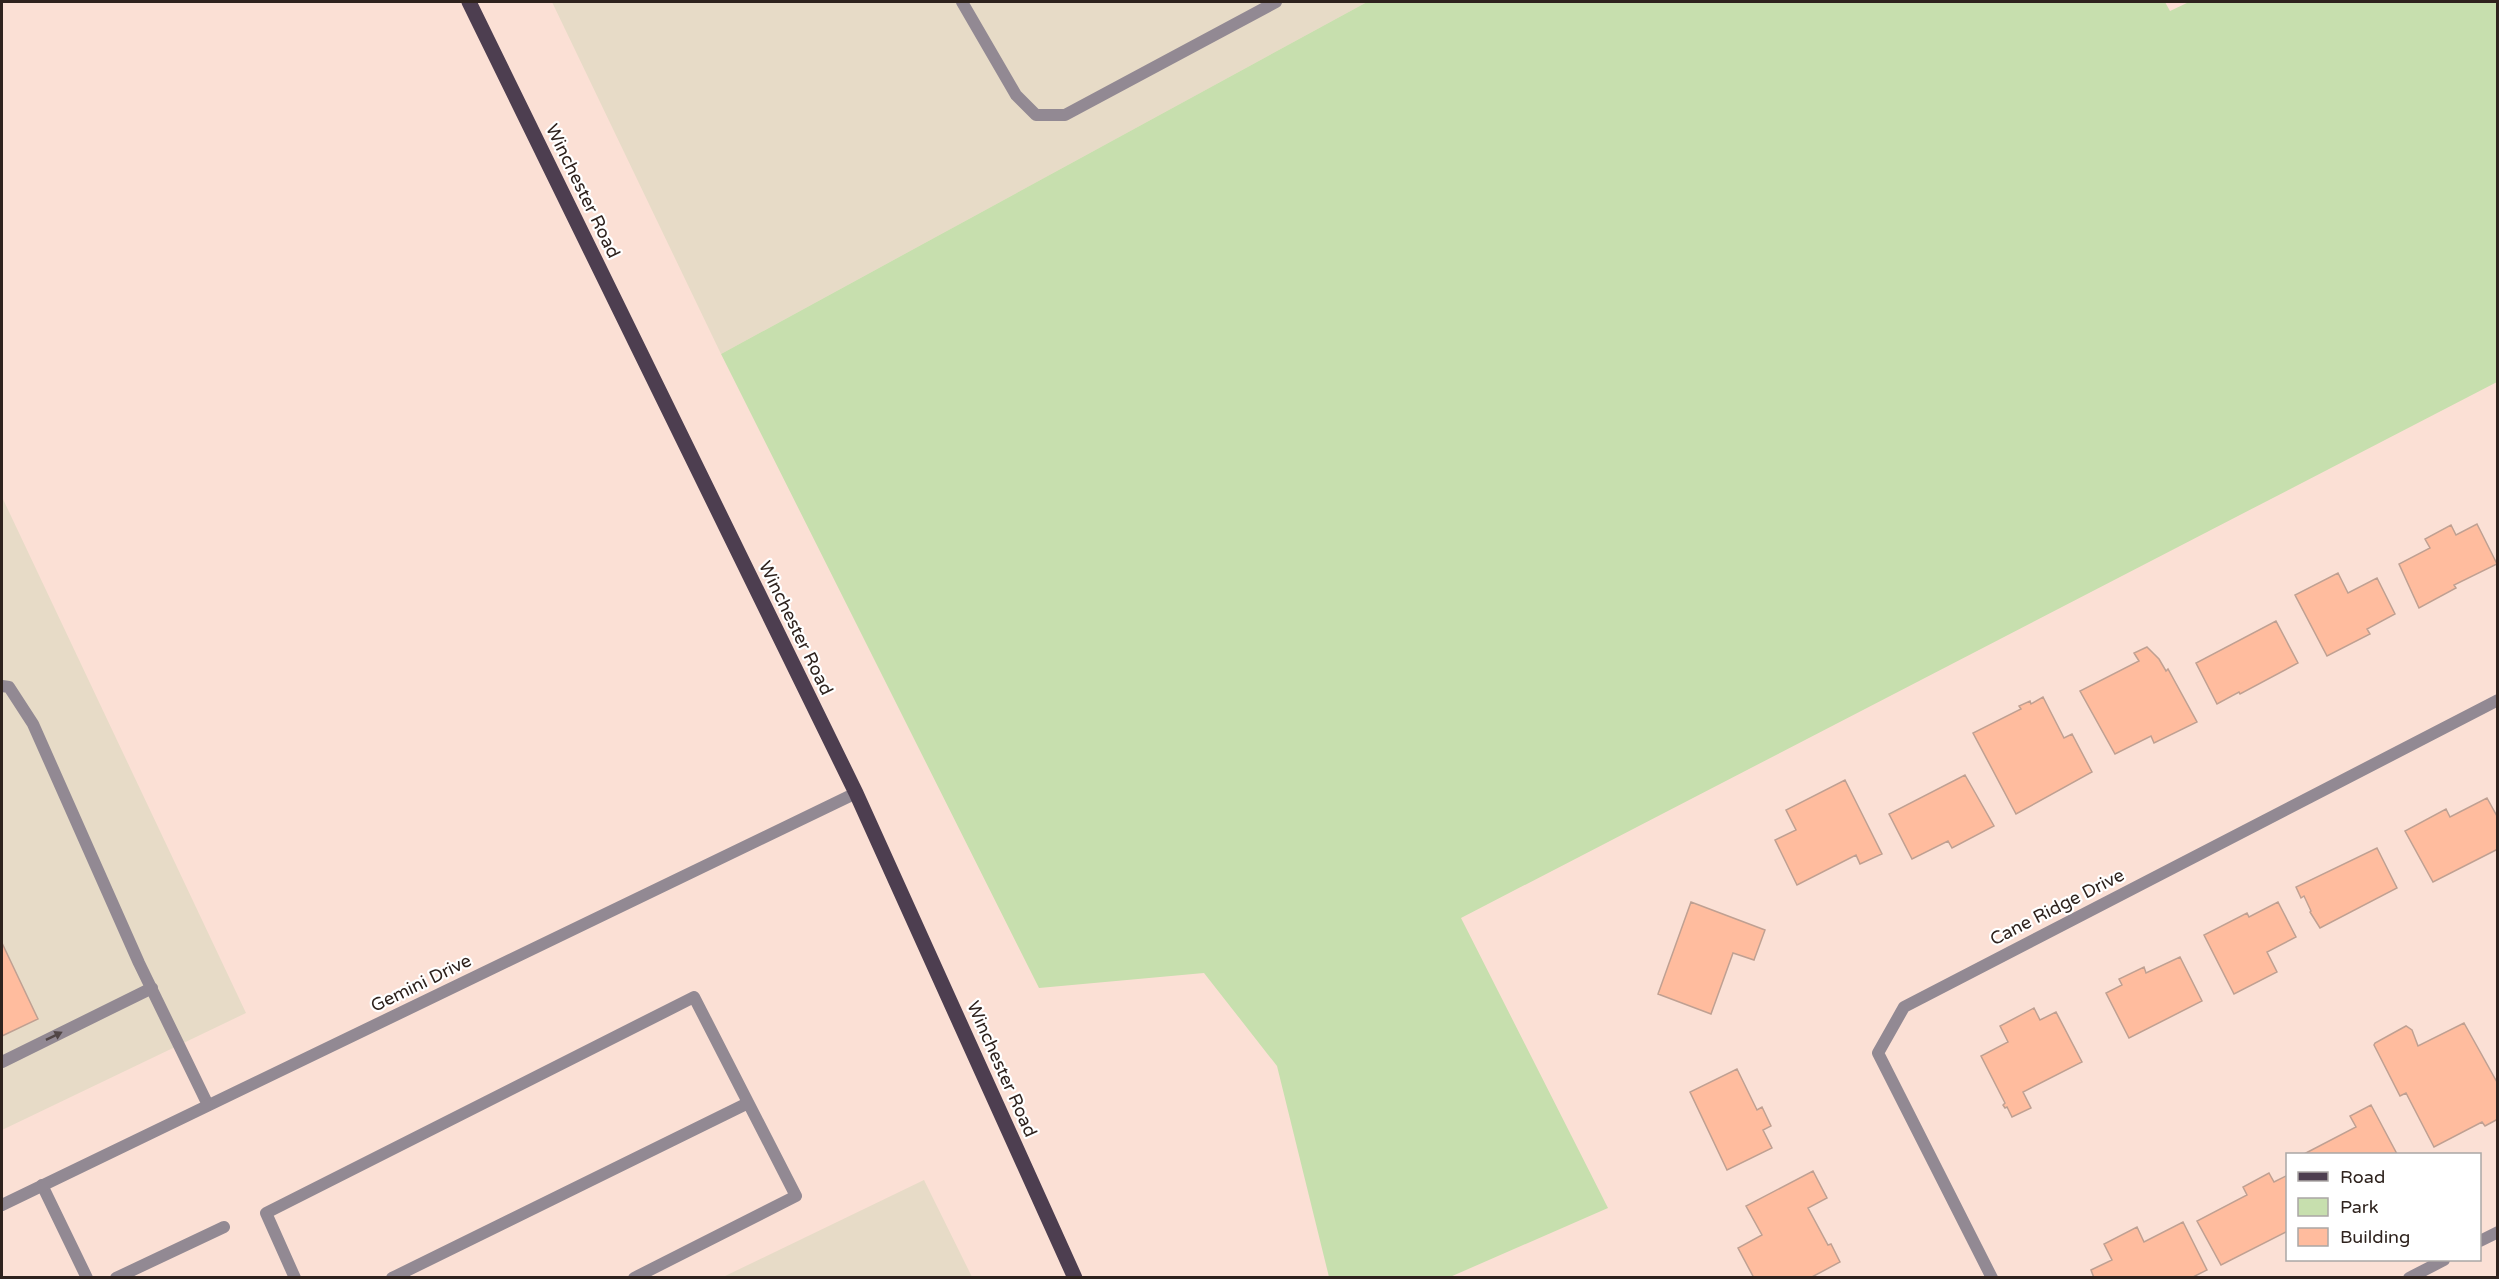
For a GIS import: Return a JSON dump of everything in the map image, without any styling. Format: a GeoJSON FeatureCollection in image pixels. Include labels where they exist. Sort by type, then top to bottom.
{"type":"FeatureCollection","features":[{"type":"Feature","properties":{"kind":"main road","name":"Winchester Road"},"geometry":{"type":"LineString","coordinates":[[469,2],[856,793],[1075,1278]]}},
{"type":"Feature","properties":{"kind":"street"},"geometry":{"type":"LineString","coordinates":[[962,2],[1016,95],[1036,115],[1065,115],[1276,2]]}},
{"type":"Feature","properties":{"kind":"street"},"geometry":{"type":"LineString","coordinates":[[2,686],[9,687],[33,724],[208,1106]]}},
{"type":"Feature","properties":{"kind":"street","name":"Cane Ridge Drive"},"geometry":{"type":"LineString","coordinates":[[1992,1278],[1878,1053],[1904,1007],[2498,700]]}},
{"type":"Feature","properties":{"kind":"street","name":"Gemini Drive"},"geometry":{"type":"LineString","coordinates":[[2,1205],[856,793]]}},
{"type":"Feature","properties":{"kind":"street"},"geometry":{"type":"LineString","coordinates":[[2,1062],[152,988]]}},
{"type":"Feature","properties":{"kind":"street"},"geometry":{"type":"LineString","coordinates":[[295,1278],[266,1213],[694,997],[796,1196],[634,1278]]}},
{"type":"Feature","properties":{"kind":"street"},"geometry":{"type":"LineString","coordinates":[[392,1278],[748,1103]]}},
{"type":"Feature","properties":{"kind":"street"},"geometry":{"type":"LineString","coordinates":[[42,1185],[87,1278]]}},
{"type":"Feature","properties":{"kind":"street"},"geometry":{"type":"LineString","coordinates":[[116,1278],[224,1227]]}},
{"type":"Feature","properties":{"kind":"street"},"geometry":{"type":"LineString","coordinates":[[2481,1240],[2498,1232]]}},
{"type":"Feature","properties":{"kind":"street"},"geometry":{"type":"LineString","coordinates":[[2409,1278],[2442,1261]]}},
{"type":"Feature","properties":{"kind":"shaded area"},"geometry":{"type":"Polygon","coordinates":[[[552,2],[1367,2],[721,354],[552,2]]]}},
{"type":"Feature","properties":{"kind":"shaded area"},"geometry":{"type":"Polygon","coordinates":[[[2,497],[246,1013],[2,1130],[2,497]]]}},
{"type":"Feature","properties":{"kind":"shaded area"},"geometry":{"type":"Polygon","coordinates":[[[924,1180],[972,1277],[723,1277],[924,1180]]]}},
{"type":"Feature","properties":{"kind":"green space"},"geometry":{"type":"Polygon","coordinates":[[[1367,2],[2165,2],[2170,11],[2189,2],[2497,2],[2497,382],[1461,918],[1608,1208],[1450,1277],[1329,1277],[1277,1066],[1204,973],[1039,988],[721,354],[1367,2]]]}},
{"type":"Feature","properties":{"kind":"building"},"geometry":{"type":"Polygon","coordinates":[[[2477,524],[2497,564],[2454,585],[2456,588],[2419,608],[2399,564],[2430,548],[2425,539],[2451,525],[2456,535],[2477,524]]]}},
{"type":"Feature","properties":{"kind":"building"},"geometry":{"type":"Polygon","coordinates":[[[2338,573],[2348,593],[2377,578],[2395,614],[2367,629],[2370,634],[2327,656],[2295,595],[2338,573]]]}},
{"type":"Feature","properties":{"kind":"building"},"geometry":{"type":"Polygon","coordinates":[[[2276,621],[2298,663],[2217,704],[2196,663],[2276,621]]]}},
{"type":"Feature","properties":{"kind":"building"},"geometry":{"type":"Polygon","coordinates":[[[2147,647],[2159,659],[2166,671],[2168,669],[2197,722],[2154,743],[2151,736],[2115,754],[2080,691],[2139,661],[2134,653],[2147,647]]]}},
{"type":"Feature","properties":{"kind":"building"},"geometry":{"type":"Polygon","coordinates":[[[2043,697],[2064,738],[2072,734],[2092,772],[2016,814],[1973,733],[2021,709],[2019,706],[2030,701],[2031,704],[2043,697]]]}},
{"type":"Feature","properties":{"kind":"building"},"geometry":{"type":"Polygon","coordinates":[[[1965,775],[1994,826],[1952,848],[1948,841],[1912,859],[1889,814],[1965,775]]]}},
{"type":"Feature","properties":{"kind":"building"},"geometry":{"type":"Polygon","coordinates":[[[1845,780],[1882,854],[1860,864],[1856,855],[1797,885],[1775,840],[1796,830],[1786,810],[1845,780]]]}},
{"type":"Feature","properties":{"kind":"building"},"geometry":{"type":"Polygon","coordinates":[[[2487,798],[2498,818],[2498,849],[2433,882],[2405,831],[2446,809],[2450,817],[2487,798]]]}},
{"type":"Feature","properties":{"kind":"building"},"geometry":{"type":"Polygon","coordinates":[[[2377,848],[2397,888],[2320,928],[2304,896],[2301,898],[2296,887],[2377,848]]]}},
{"type":"Feature","properties":{"kind":"building"},"geometry":{"type":"Polygon","coordinates":[[[1691,902],[1765,930],[1754,960],[1733,953],[1711,1014],[1658,994],[1691,902]]]}},
{"type":"Feature","properties":{"kind":"building"},"geometry":{"type":"Polygon","coordinates":[[[2278,902],[2296,937],[2267,952],[2277,972],[2234,994],[2204,935],[2247,913],[2249,917],[2278,902]]]}},
{"type":"Feature","properties":{"kind":"building"},"geometry":{"type":"Polygon","coordinates":[[[2,943],[38,1019],[2,1036],[2,943]]]}},
{"type":"Feature","properties":{"kind":"building"},"geometry":{"type":"Polygon","coordinates":[[[2180,957],[2202,1001],[2129,1038],[2106,993],[2122,985],[2119,979],[2144,967],[2146,973],[2180,957]]]}},
{"type":"Feature","properties":{"kind":"building"},"geometry":{"type":"Polygon","coordinates":[[[2034,1008],[2040,1020],[2056,1012],[2082,1062],[2023,1092],[2031,1108],[2012,1117],[2007,1107],[2003,1105],[2005,1103],[1981,1056],[2008,1042],[2000,1026],[2034,1008]]]}},
{"type":"Feature","properties":{"kind":"building"},"geometry":{"type":"Polygon","coordinates":[[[2464,1023],[2498,1084],[2498,1119],[2485,1126],[2482,1122],[2434,1147],[2406,1093],[2400,1096],[2374,1045],[2406,1026],[2412,1030],[2418,1046],[2464,1023]]]}},
{"type":"Feature","properties":{"kind":"building"},"geometry":{"type":"Polygon","coordinates":[[[1737,1069],[1757,1110],[1762,1107],[1771,1126],[1763,1130],[1772,1148],[1727,1170],[1690,1092],[1737,1069]]]}},
{"type":"Feature","properties":{"kind":"building"},"geometry":{"type":"Polygon","coordinates":[[[2371,1105],[2396,1153],[2306,1153],[2356,1127],[2350,1116],[2371,1105]]]}},
{"type":"Feature","properties":{"kind":"building"},"geometry":{"type":"Polygon","coordinates":[[[1813,1171],[1827,1198],[1808,1208],[1840,1262],[1810,1278],[1754,1278],[1738,1248],[1762,1235],[1746,1206],[1813,1171]]]}},
{"type":"Feature","properties":{"kind":"building"},"geometry":{"type":"Polygon","coordinates":[[[2269,1173],[2274,1182],[2286,1176],[2286,1232],[2221,1265],[2197,1221],[2247,1195],[2243,1187],[2269,1173]]]}},
{"type":"Feature","properties":{"kind":"building"},"geometry":{"type":"Polygon","coordinates":[[[2183,1222],[2207,1270],[2191,1278],[2094,1278],[2091,1270],[2112,1260],[2104,1244],[2137,1227],[2144,1242],[2183,1222]]]}}]}
